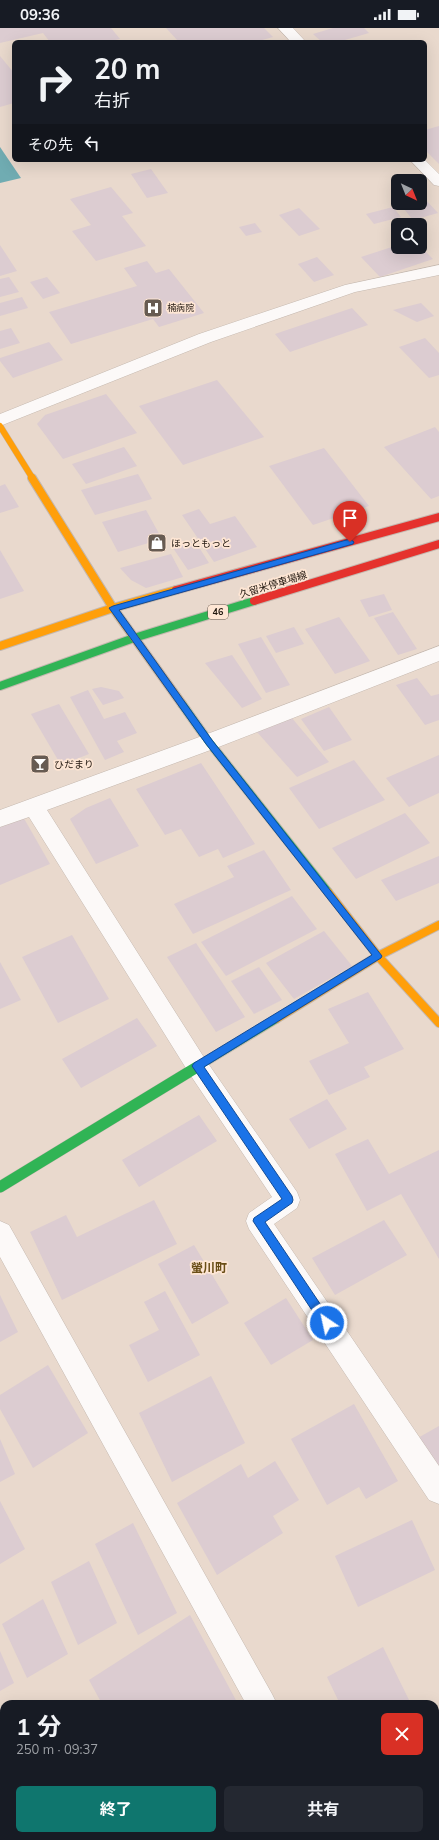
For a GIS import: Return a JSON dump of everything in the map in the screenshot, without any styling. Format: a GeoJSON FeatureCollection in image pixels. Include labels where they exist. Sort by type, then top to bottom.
{"type":"FeatureCollection","features":[{"type":"Feature","properties":{"kind":"street"},"geometry":{"type":"LineString","coordinates":[[285,28],[297,40]]}},
{"type":"Feature","properties":{"kind":"street"},"geometry":{"type":"LineString","coordinates":[[419,162],[439,182]]}},
{"type":"Feature","properties":{"kind":"street"},"geometry":{"type":"LineString","coordinates":[[0,420],[205,338],[351,288],[439,270]]}},
{"type":"Feature","properties":{"kind":"street"},"geometry":{"type":"LineString","coordinates":[[0,426],[113,608],[209,742],[378,956],[439,1023]]}},
{"type":"Feature","properties":{"kind":"street","name":"久留米停車場線"},"geometry":{"type":"LineString","coordinates":[[0,646],[113,608],[439,517]]}},
{"type":"Feature","properties":{"kind":"street","name":"久留米停車場線"},"geometry":{"type":"LineString","coordinates":[[0,686],[134,638],[439,544]]}},
{"type":"Feature","properties":{"kind":"street"},"geometry":{"type":"LineString","coordinates":[[0,819],[209,742],[439,653]]}},
{"type":"Feature","properties":{"kind":"street"},"geometry":{"type":"LineString","coordinates":[[33,806],[197,1066],[288,1200],[258,1221],[439,1490]]}},
{"type":"Feature","properties":{"kind":"street"},"geometry":{"type":"LineString","coordinates":[[0,1187],[378,956],[439,925]]}},
{"type":"Feature","properties":{"kind":"street"},"geometry":{"type":"LineString","coordinates":[[0,1233],[260,1700]]}},
{"type":"Feature","properties":{"kind":"water"},"geometry":{"type":"Polygon","coordinates":[[[0,147],[21,178],[0,183],[0,147]]]}},
{"type":"Feature","properties":{"kind":"building"},"geometry":{"type":"Polygon","coordinates":[[[0,28],[111,28],[120,39],[48,40],[43,33],[0,43],[0,28]]]}},
{"type":"Feature","properties":{"kind":"building"},"geometry":{"type":"Polygon","coordinates":[[[166,28],[264,28],[273,37],[262,40],[177,40],[166,28]]]}},
{"type":"Feature","properties":{"kind":"building"},"geometry":{"type":"Polygon","coordinates":[[[333,28],[364,28],[369,33],[345,40],[320,40],[313,34],[333,28]]]}},
{"type":"Feature","properties":{"kind":"building"},"geometry":{"type":"Polygon","coordinates":[[[0,56],[12,71],[12,104],[0,107],[0,56]]]}},
{"type":"Feature","properties":{"kind":"building"},"geometry":{"type":"Polygon","coordinates":[[[439,126],[439,164],[427,152],[427,129],[439,126]]]}},
{"type":"Feature","properties":{"kind":"building"},"geometry":{"type":"Polygon","coordinates":[[[151,169],[168,193],[147,198],[131,174],[151,169]]]}},
{"type":"Feature","properties":{"kind":"building"},"geometry":{"type":"Polygon","coordinates":[[[111,187],[133,213],[122,216],[146,246],[96,261],[72,231],[91,225],[70,199],[111,187]]]}},
{"type":"Feature","properties":{"kind":"building"},"geometry":{"type":"Polygon","coordinates":[[[427,201],[438,213],[420,218],[411,218],[405,210],[427,210],[427,201]]]}},
{"type":"Feature","properties":{"kind":"building"},"geometry":{"type":"Polygon","coordinates":[[[299,208],[320,229],[299,236],[279,215],[299,208]]]}},
{"type":"Feature","properties":{"kind":"building"},"geometry":{"type":"Polygon","coordinates":[[[391,208],[391,210],[395,210],[401,217],[391,218],[391,220],[374,224],[366,214],[391,208]]]}},
{"type":"Feature","properties":{"kind":"building"},"geometry":{"type":"Polygon","coordinates":[[[255,223],[262,232],[246,236],[239,227],[255,223]]]}},
{"type":"Feature","properties":{"kind":"building"},"geometry":{"type":"Polygon","coordinates":[[[0,245],[17,271],[0,276],[0,245]]]}},
{"type":"Feature","properties":{"kind":"building"},"geometry":{"type":"Polygon","coordinates":[[[391,247],[391,254],[427,253],[433,259],[380,277],[361,257],[391,247]]]}},
{"type":"Feature","properties":{"kind":"building"},"geometry":{"type":"Polygon","coordinates":[[[317,257],[334,275],[314,282],[298,264],[317,257]]]}},
{"type":"Feature","properties":{"kind":"building"},"geometry":{"type":"Polygon","coordinates":[[[147,261],[156,273],[169,269],[204,313],[159,327],[153,319],[71,344],[49,312],[137,286],[124,268],[147,261]]]}},
{"type":"Feature","properties":{"kind":"building"},"geometry":{"type":"Polygon","coordinates":[[[9,277],[19,292],[0,297],[0,279],[9,277]]]}},
{"type":"Feature","properties":{"kind":"building"},"geometry":{"type":"Polygon","coordinates":[[[47,277],[60,293],[43,299],[30,282],[47,277]]]}},
{"type":"Feature","properties":{"kind":"building"},"geometry":{"type":"Polygon","coordinates":[[[22,297],[28,308],[0,316],[0,303],[22,297]]]}},
{"type":"Feature","properties":{"kind":"building"},"geometry":{"type":"Polygon","coordinates":[[[421,303],[434,316],[417,322],[393,310],[421,303]]]}},
{"type":"Feature","properties":{"kind":"building"},"geometry":{"type":"Polygon","coordinates":[[[352,308],[368,325],[290,352],[275,334],[352,308]]]}},
{"type":"Feature","properties":{"kind":"building"},"geometry":{"type":"Polygon","coordinates":[[[11,328],[20,343],[0,349],[0,331],[11,328]]]}},
{"type":"Feature","properties":{"kind":"building"},"geometry":{"type":"Polygon","coordinates":[[[425,338],[439,353],[439,375],[429,378],[399,347],[425,338]]]}},
{"type":"Feature","properties":{"kind":"building"},"geometry":{"type":"Polygon","coordinates":[[[49,342],[63,360],[13,378],[0,361],[0,358],[49,342]]]}},
{"type":"Feature","properties":{"kind":"building"},"geometry":{"type":"Polygon","coordinates":[[[217,380],[264,437],[183,465],[139,406],[217,380]]]}},
{"type":"Feature","properties":{"kind":"building"},"geometry":{"type":"Polygon","coordinates":[[[106,394],[137,433],[63,459],[37,424],[45,415],[106,394]]]}},
{"type":"Feature","properties":{"kind":"building"},"geometry":{"type":"Polygon","coordinates":[[[435,427],[439,432],[439,496],[431,499],[384,447],[435,427]]]}},
{"type":"Feature","properties":{"kind":"building"},"geometry":{"type":"Polygon","coordinates":[[[124,447],[137,466],[86,484],[72,464],[124,447]]]}},
{"type":"Feature","properties":{"kind":"building"},"geometry":{"type":"Polygon","coordinates":[[[324,448],[369,506],[313,525],[269,466],[324,448]]]}},
{"type":"Feature","properties":{"kind":"building"},"geometry":{"type":"Polygon","coordinates":[[[138,474],[152,499],[95,515],[81,490],[138,474]]]}},
{"type":"Feature","properties":{"kind":"building"},"geometry":{"type":"Polygon","coordinates":[[[5,484],[19,507],[0,513],[0,486],[5,484]]]}},
{"type":"Feature","properties":{"kind":"building"},"geometry":{"type":"Polygon","coordinates":[[[199,509],[210,524],[235,516],[257,547],[214,562],[182,515],[199,509]]]}},
{"type":"Feature","properties":{"kind":"building"},"geometry":{"type":"Polygon","coordinates":[[[146,510],[162,539],[118,552],[102,522],[146,510]]]}},
{"type":"Feature","properties":{"kind":"building"},"geometry":{"type":"Polygon","coordinates":[[[195,541],[209,563],[188,570],[173,548],[195,541]]]}},
{"type":"Feature","properties":{"kind":"building"},"geometry":{"type":"Polygon","coordinates":[[[0,550],[24,591],[0,599],[0,550]]]}},
{"type":"Feature","properties":{"kind":"building"},"geometry":{"type":"Polygon","coordinates":[[[171,554],[183,577],[146,588],[131,580],[120,568],[171,554]]]}},
{"type":"Feature","properties":{"kind":"building"},"geometry":{"type":"Polygon","coordinates":[[[384,594],[392,610],[369,617],[360,600],[384,594]]]}},
{"type":"Feature","properties":{"kind":"building"},"geometry":{"type":"Polygon","coordinates":[[[393,612],[417,649],[398,655],[374,618],[393,612]]]}},
{"type":"Feature","properties":{"kind":"building"},"geometry":{"type":"Polygon","coordinates":[[[339,617],[370,661],[335,674],[305,629],[339,617]]]}},
{"type":"Feature","properties":{"kind":"building"},"geometry":{"type":"Polygon","coordinates":[[[294,627],[304,644],[276,653],[266,636],[294,627]]]}},
{"type":"Feature","properties":{"kind":"building"},"geometry":{"type":"Polygon","coordinates":[[[261,637],[290,685],[266,693],[238,644],[261,637]]]}},
{"type":"Feature","properties":{"kind":"building"},"geometry":{"type":"Polygon","coordinates":[[[232,655],[262,699],[242,708],[205,663],[232,655]]]}},
{"type":"Feature","properties":{"kind":"building"},"geometry":{"type":"Polygon","coordinates":[[[417,678],[431,696],[439,694],[439,720],[425,725],[396,685],[417,678]]]}},
{"type":"Feature","properties":{"kind":"building"},"geometry":{"type":"Polygon","coordinates":[[[101,687],[119,691],[124,698],[103,705],[92,689],[101,687]]]}},
{"type":"Feature","properties":{"kind":"building"},"geometry":{"type":"Polygon","coordinates":[[[88,690],[104,719],[125,712],[137,733],[117,741],[124,752],[105,760],[70,697],[88,690]]]}},
{"type":"Feature","properties":{"kind":"building"},"geometry":{"type":"Polygon","coordinates":[[[59,704],[89,754],[61,765],[31,714],[59,704]]]}},
{"type":"Feature","properties":{"kind":"building"},"geometry":{"type":"Polygon","coordinates":[[[329,707],[352,740],[324,751],[301,719],[329,707]]]}},
{"type":"Feature","properties":{"kind":"building"},"geometry":{"type":"Polygon","coordinates":[[[291,717],[329,762],[297,777],[257,732],[291,717]]]}},
{"type":"Feature","properties":{"kind":"building"},"geometry":{"type":"Polygon","coordinates":[[[439,755],[439,793],[409,807],[386,778],[439,755]]]}},
{"type":"Feature","properties":{"kind":"building"},"geometry":{"type":"Polygon","coordinates":[[[354,760],[385,800],[319,829],[289,788],[354,760]]]}},
{"type":"Feature","properties":{"kind":"building"},"geometry":{"type":"Polygon","coordinates":[[[201,763],[255,844],[223,858],[218,849],[199,857],[181,829],[165,835],[136,789],[201,763]]]}},
{"type":"Feature","properties":{"kind":"building"},"geometry":{"type":"Polygon","coordinates":[[[110,798],[139,846],[96,864],[70,819],[86,808],[110,798]]]}},
{"type":"Feature","properties":{"kind":"building"},"geometry":{"type":"Polygon","coordinates":[[[405,813],[430,843],[356,879],[332,848],[405,813]]]}},
{"type":"Feature","properties":{"kind":"building"},"geometry":{"type":"Polygon","coordinates":[[[22,815],[50,864],[0,885],[0,824],[22,815]]]}},
{"type":"Feature","properties":{"kind":"building"},"geometry":{"type":"Polygon","coordinates":[[[264,850],[291,890],[193,934],[174,904],[234,877],[227,866],[264,850]]]}},
{"type":"Feature","properties":{"kind":"building"},"geometry":{"type":"Polygon","coordinates":[[[439,856],[439,883],[396,901],[381,880],[439,856]]]}},
{"type":"Feature","properties":{"kind":"building"},"geometry":{"type":"Polygon","coordinates":[[[292,896],[317,929],[226,976],[201,942],[292,896]]]}},
{"type":"Feature","properties":{"kind":"building"},"geometry":{"type":"Polygon","coordinates":[[[324,931],[352,966],[294,999],[266,963],[324,931]]]}},
{"type":"Feature","properties":{"kind":"building"},"geometry":{"type":"Polygon","coordinates":[[[72,935],[109,999],[58,1023],[22,957],[72,935]]]}},
{"type":"Feature","properties":{"kind":"building"},"geometry":{"type":"Polygon","coordinates":[[[196,943],[245,1017],[216,1032],[167,957],[196,943]]]}},
{"type":"Feature","properties":{"kind":"building"},"geometry":{"type":"Polygon","coordinates":[[[0,962],[21,1000],[0,1009],[0,962]]]}},
{"type":"Feature","properties":{"kind":"building"},"geometry":{"type":"Polygon","coordinates":[[[259,967],[282,1000],[254,1014],[231,981],[259,967]]]}},
{"type":"Feature","properties":{"kind":"building"},"geometry":{"type":"Polygon","coordinates":[[[368,992],[404,1049],[364,1067],[370,1077],[329,1095],[309,1061],[349,1043],[328,1009],[368,992]]]}},
{"type":"Feature","properties":{"kind":"building"},"geometry":{"type":"Polygon","coordinates":[[[137,1018],[157,1046],[81,1088],[62,1059],[137,1018]]]}},
{"type":"Feature","properties":{"kind":"building"},"geometry":{"type":"Polygon","coordinates":[[[327,1099],[347,1129],[309,1149],[289,1119],[327,1099]]]}},
{"type":"Feature","properties":{"kind":"building"},"geometry":{"type":"Polygon","coordinates":[[[199,1115],[217,1141],[139,1187],[122,1160],[199,1115]]]}},
{"type":"Feature","properties":{"kind":"building"},"geometry":{"type":"Polygon","coordinates":[[[368,1139],[389,1174],[439,1150],[439,1259],[401,1194],[367,1211],[335,1154],[368,1139]]]}},
{"type":"Feature","properties":{"kind":"building"},"geometry":{"type":"Polygon","coordinates":[[[154,1200],[177,1244],[62,1300],[30,1232],[66,1215],[77,1237],[154,1200]]]}},
{"type":"Feature","properties":{"kind":"building"},"geometry":{"type":"Polygon","coordinates":[[[384,1220],[407,1255],[335,1295],[312,1258],[384,1220]]]}},
{"type":"Feature","properties":{"kind":"building"},"geometry":{"type":"Polygon","coordinates":[[[194,1245],[229,1303],[192,1324],[158,1264],[194,1245]]]}},
{"type":"Feature","properties":{"kind":"building"},"geometry":{"type":"Polygon","coordinates":[[[165,1291],[200,1355],[148,1382],[129,1345],[159,1330],[144,1302],[165,1291]]]}},
{"type":"Feature","properties":{"kind":"building"},"geometry":{"type":"Polygon","coordinates":[[[0,1295],[18,1332],[0,1342],[0,1295]]]}},
{"type":"Feature","properties":{"kind":"building"},"geometry":{"type":"Polygon","coordinates":[[[286,1298],[313,1340],[271,1365],[244,1323],[286,1298]]]}},
{"type":"Feature","properties":{"kind":"building"},"geometry":{"type":"Polygon","coordinates":[[[48,1365],[88,1433],[33,1468],[0,1409],[0,1395],[48,1365]]]}},
{"type":"Feature","properties":{"kind":"building"},"geometry":{"type":"Polygon","coordinates":[[[211,1376],[245,1443],[172,1482],[139,1413],[211,1376]]]}},
{"type":"Feature","properties":{"kind":"building"},"geometry":{"type":"Polygon","coordinates":[[[354,1404],[398,1481],[366,1499],[359,1487],[327,1505],[291,1439],[354,1404]]]}},
{"type":"Feature","properties":{"kind":"building"},"geometry":{"type":"Polygon","coordinates":[[[439,1426],[439,1473],[416,1439],[439,1426]]]}},
{"type":"Feature","properties":{"kind":"building"},"geometry":{"type":"Polygon","coordinates":[[[0,1439],[15,1474],[0,1482],[0,1439]]]}},
{"type":"Feature","properties":{"kind":"building"},"geometry":{"type":"Polygon","coordinates":[[[275,1461],[299,1500],[273,1516],[283,1533],[217,1575],[177,1503],[241,1464],[248,1478],[275,1461]]]}},
{"type":"Feature","properties":{"kind":"building"},"geometry":{"type":"Polygon","coordinates":[[[0,1501],[25,1549],[0,1564],[0,1501]]]}},
{"type":"Feature","properties":{"kind":"building"},"geometry":{"type":"Polygon","coordinates":[[[412,1520],[435,1570],[358,1607],[335,1556],[412,1520]]]}},
{"type":"Feature","properties":{"kind":"building"},"geometry":{"type":"Polygon","coordinates":[[[133,1523],[177,1613],[138,1635],[95,1544],[133,1523]]]}},
{"type":"Feature","properties":{"kind":"building"},"geometry":{"type":"Polygon","coordinates":[[[89,1561],[117,1623],[78,1645],[51,1582],[89,1561]]]}},
{"type":"Feature","properties":{"kind":"building"},"geometry":{"type":"Polygon","coordinates":[[[43,1599],[68,1654],[27,1678],[2,1624],[43,1599]]]}},
{"type":"Feature","properties":{"kind":"building"},"geometry":{"type":"Polygon","coordinates":[[[190,1615],[236,1700],[100,1700],[89,1680],[190,1615]]]}},
{"type":"Feature","properties":{"kind":"building"},"geometry":{"type":"Polygon","coordinates":[[[383,1647],[409,1700],[338,1700],[327,1677],[383,1647]]]}},
{"type":"Feature","properties":{"kind":"building"},"geometry":{"type":"Polygon","coordinates":[[[0,1651],[14,1683],[0,1691],[0,1651]]]}},
{"type":"Feature","properties":{"kind":"traffic: fast"},"geometry":{"type":"LineString","coordinates":[[0,686],[134,638],[254,601]]}},
{"type":"Feature","properties":{"kind":"traffic: fast"},"geometry":{"type":"LineString","coordinates":[[182,704],[209,742],[328,892]]}},
{"type":"Feature","properties":{"kind":"traffic: fast"},"geometry":{"type":"LineString","coordinates":[[0,1187],[276,1019]]}},
{"type":"Feature","properties":{"kind":"traffic: slow"},"geometry":{"type":"LineString","coordinates":[[0,426],[113,608],[182,704]]}},
{"type":"Feature","properties":{"kind":"traffic: slow"},"geometry":{"type":"LineString","coordinates":[[0,646],[113,608],[176,590]]}},
{"type":"Feature","properties":{"kind":"traffic: slow"},"geometry":{"type":"LineString","coordinates":[[328,892],[378,956],[439,1023]]}},
{"type":"Feature","properties":{"kind":"traffic: slow"},"geometry":{"type":"LineString","coordinates":[[276,1019],[378,956],[439,925]]}},
{"type":"Feature","properties":{"kind":"traffic: jam"},"geometry":{"type":"LineString","coordinates":[[176,590],[439,517]]}},
{"type":"Feature","properties":{"kind":"traffic: jam"},"geometry":{"type":"LineString","coordinates":[[254,601],[439,544]]}},
{"type":"Feature","properties":{"kind":"place","name":"楠病院"},"geometry":{"type":"Point","coordinates":[153,308]}},
{"type":"Feature","properties":{"kind":"place","name":"ほっともっと"},"geometry":{"type":"Point","coordinates":[157,543]}},
{"type":"Feature","properties":{"kind":"place","name":"ひだまり"},"geometry":{"type":"Point","coordinates":[40,764]}},
{"type":"Feature","properties":{"kind":"district","name":"螢川町"},"geometry":{"type":"Point","coordinates":[209,1268]}},
{"type":"Feature","properties":{"kind":"route"},"geometry":{"type":"LineString","coordinates":[[327,1323],[258,1221],[288,1200],[197,1066],[378,956],[209,742],[113,608],[350,542]]}}]}
